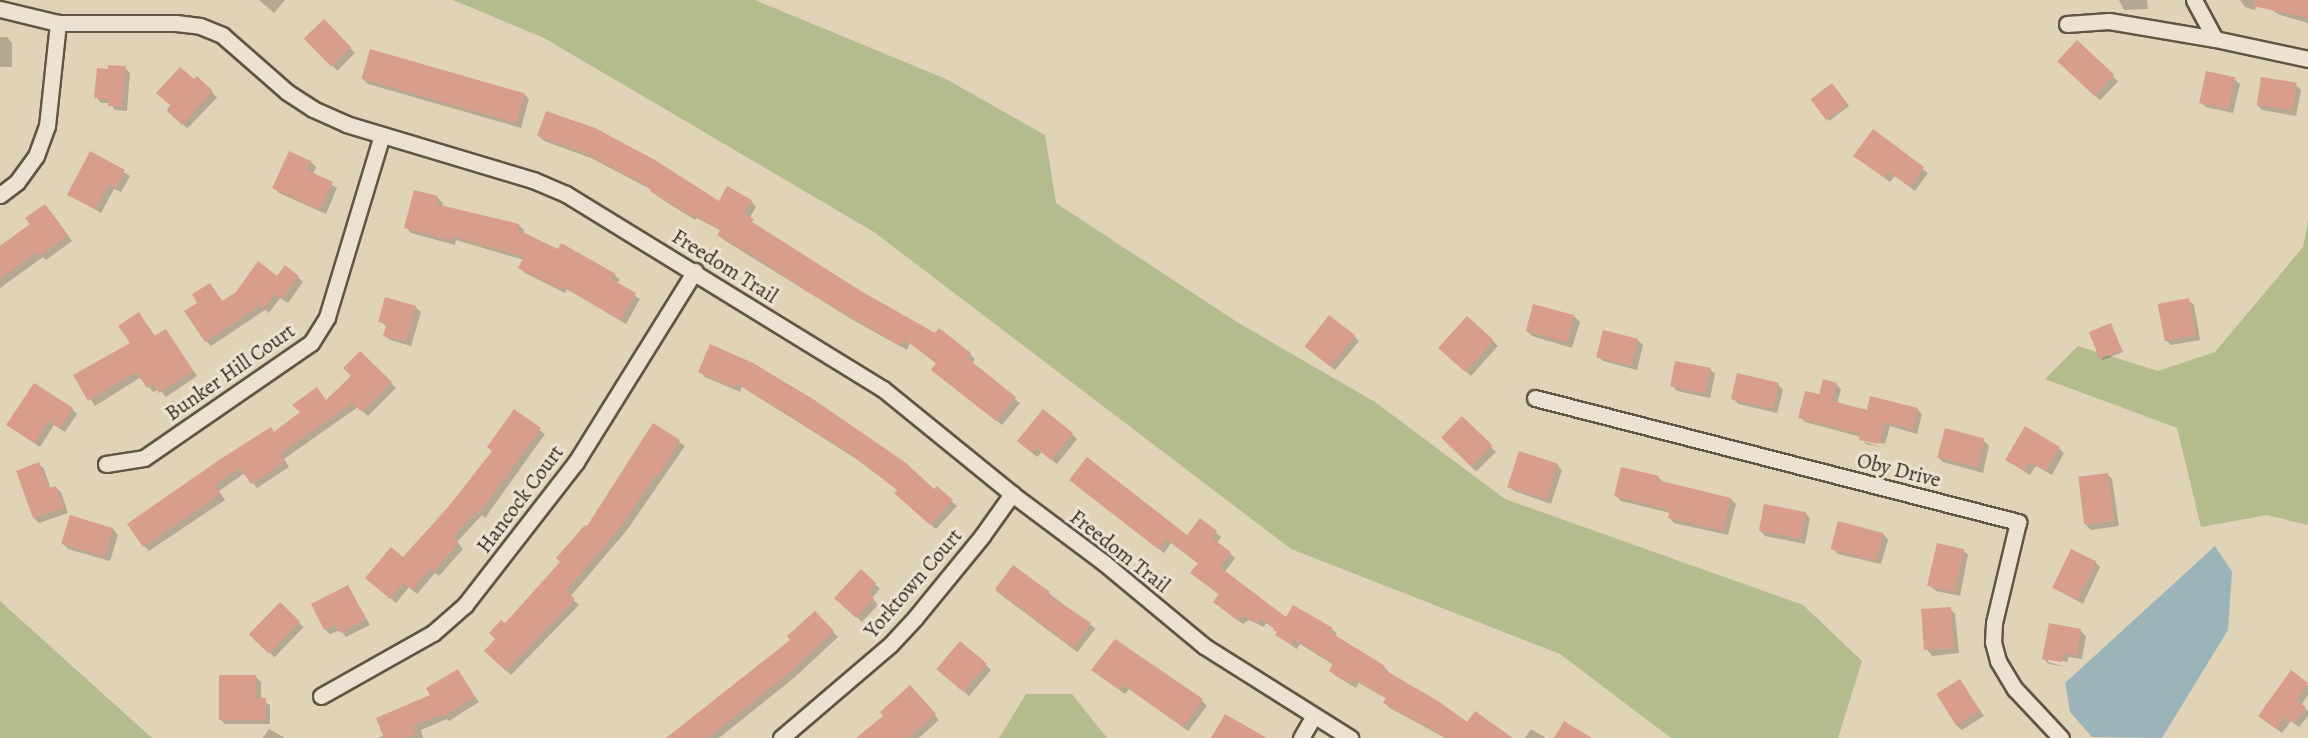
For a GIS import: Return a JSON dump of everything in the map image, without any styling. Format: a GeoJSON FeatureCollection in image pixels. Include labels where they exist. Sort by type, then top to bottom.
{"type":"FeatureCollection","features":[{"type":"Feature","properties":{"kind":"street"},"geometry":{"type":"LineString","coordinates":[[2194,0],[2215,39]]}},
{"type":"Feature","properties":{"kind":"street","name":"Freedom Trail"},"geometry":{"type":"LineString","coordinates":[[0,9],[58,23],[176,23],[200,26],[229,40],[287,92],[313,109],[346,124],[523,177],[566,194],[695,271],[883,389],[1012,494],[1103,562],[1204,646],[1313,717],[1350,738]]}},
{"type":"Feature","properties":{"kind":"street"},"geometry":{"type":"LineString","coordinates":[[2067,24],[2109,21],[2215,39],[2308,59]]}},
{"type":"Feature","properties":{"kind":"street"},"geometry":{"type":"LineString","coordinates":[[0,195],[17,182],[36,156],[47,126],[58,23]]}},
{"type":"Feature","properties":{"kind":"street","name":"Bunker Hill Court"},"geometry":{"type":"LineString","coordinates":[[106,464],[144,458],[311,343],[327,317],[382,135]]}},
{"type":"Feature","properties":{"kind":"street","name":"Hancock Court"},"geometry":{"type":"LineString","coordinates":[[321,696],[433,633],[465,605],[576,462],[695,271]]}},
{"type":"Feature","properties":{"kind":"street","name":"Oby Drive"},"geometry":{"type":"LineString","coordinates":[[1535,398],[2018,522],[1994,623],[1994,642],[1998,661],[2015,688],[2061,738]]}},
{"type":"Feature","properties":{"kind":"street","name":"Yorktown Court"},"geometry":{"type":"LineString","coordinates":[[781,738],[890,645],[982,536],[1012,494]]}},
{"type":"Feature","properties":{"kind":"street"},"geometry":{"type":"LineString","coordinates":[[1301,738],[1313,717]]}},
{"type":"Feature","properties":{"kind":"green space"},"geometry":{"type":"Polygon","coordinates":[[[453,0],[755,0],[946,79],[1045,135],[1056,203],[1237,322],[1375,402],[1505,499],[1803,605],[1862,661],[1838,738],[1671,738],[1560,654],[1291,549],[874,232],[544,38],[453,0]]]}},
{"type":"Feature","properties":{"kind":"green space"},"geometry":{"type":"Polygon","coordinates":[[[2308,220],[2308,525],[2267,515],[2201,527],[2177,428],[2045,379],[2078,346],[2158,371],[2215,352],[2303,247],[2308,220]]]}},
{"type":"Feature","properties":{"kind":"green space"},"geometry":{"type":"Polygon","coordinates":[[[0,601],[152,738],[0,738],[0,601]]]}},
{"type":"Feature","properties":{"kind":"green space"},"geometry":{"type":"Polygon","coordinates":[[[1026,694],[1072,694],[1107,738],[999,738],[1026,694]]]}},
{"type":"Feature","properties":{"kind":"water"},"geometry":{"type":"Polygon","coordinates":[[[2215,546],[2232,572],[2228,630],[2162,738],[2092,737],[2070,712],[2065,683],[2215,546]]]}},
{"type":"Feature","properties":{"kind":"building"},"geometry":{"type":"Polygon","coordinates":[[[2254,0],[2308,0],[2308,18],[2253,6],[2254,0]]]}},
{"type":"Feature","properties":{"kind":"building"},"geometry":{"type":"Polygon","coordinates":[[[324,19],[351,47],[331,67],[304,38],[324,19]]]}},
{"type":"Feature","properties":{"kind":"building"},"geometry":{"type":"Polygon","coordinates":[[[2077,40],[2114,75],[2095,96],[2057,61],[2077,40]]]}},
{"type":"Feature","properties":{"kind":"building"},"geometry":{"type":"Polygon","coordinates":[[[370,49],[525,93],[516,123],[361,79],[370,49]]]}},
{"type":"Feature","properties":{"kind":"building"},"geometry":{"type":"Polygon","coordinates":[[[108,65],[126,66],[122,107],[108,106],[108,99],[94,98],[97,68],[108,69],[108,65]]]}},
{"type":"Feature","properties":{"kind":"building"},"geometry":{"type":"Polygon","coordinates":[[[180,67],[194,79],[197,76],[213,91],[182,125],[167,111],[171,106],[156,93],[180,67]]]}},
{"type":"Feature","properties":{"kind":"building"},"geometry":{"type":"Polygon","coordinates":[[[2206,71],[2235,77],[2228,110],[2199,103],[2206,71]]]}},
{"type":"Feature","properties":{"kind":"building"},"geometry":{"type":"Polygon","coordinates":[[[2261,77],[2297,83],[2292,110],[2257,105],[2261,77]]]}},
{"type":"Feature","properties":{"kind":"building"},"geometry":{"type":"Polygon","coordinates":[[[1832,83],[1848,104],[1826,120],[1810,99],[1832,83]]]}},
{"type":"Feature","properties":{"kind":"building"},"geometry":{"type":"Polygon","coordinates":[[[546,111],[595,128],[655,160],[719,201],[727,186],[752,200],[744,214],[754,219],[752,222],[861,291],[935,333],[939,328],[971,353],[967,358],[1016,397],[996,421],[931,370],[936,363],[905,340],[901,346],[806,291],[756,257],[717,235],[720,230],[691,214],[690,216],[650,191],[651,188],[585,153],[537,136],[546,111]]]}},
{"type":"Feature","properties":{"kind":"building"},"geometry":{"type":"Polygon","coordinates":[[[1873,129],[1924,167],[1910,187],[1889,172],[1885,178],[1853,156],[1873,129]]]}},
{"type":"Feature","properties":{"kind":"building"},"geometry":{"type":"Polygon","coordinates":[[[90,151],[125,170],[116,188],[108,185],[95,209],[67,195],[90,151]]]}},
{"type":"Feature","properties":{"kind":"building"},"geometry":{"type":"Polygon","coordinates":[[[289,151],[311,161],[307,170],[333,182],[320,210],[272,188],[289,151]]]}},
{"type":"Feature","properties":{"kind":"building"},"geometry":{"type":"Polygon","coordinates":[[[414,190],[438,196],[436,204],[519,224],[518,230],[558,249],[561,243],[616,274],[611,279],[636,293],[621,320],[561,286],[560,289],[518,268],[524,257],[451,236],[450,240],[404,228],[414,190]]]}},
{"type":"Feature","properties":{"kind":"building"},"geometry":{"type":"Polygon","coordinates":[[[45,204],[68,235],[40,256],[37,252],[0,279],[0,246],[30,224],[25,218],[45,204]]]}},
{"type":"Feature","properties":{"kind":"building"},"geometry":{"type":"Polygon","coordinates":[[[258,261],[277,276],[285,265],[299,276],[282,299],[275,294],[263,309],[259,306],[205,342],[184,311],[197,303],[192,294],[210,283],[222,301],[236,292],[258,261]]]}},
{"type":"Feature","properties":{"kind":"building"},"geometry":{"type":"Polygon","coordinates":[[[385,297],[416,306],[406,342],[383,336],[387,324],[378,322],[385,297]]]}},
{"type":"Feature","properties":{"kind":"building"},"geometry":{"type":"Polygon","coordinates":[[[2189,298],[2196,335],[2165,341],[2158,304],[2189,298]]]}},
{"type":"Feature","properties":{"kind":"building"},"geometry":{"type":"Polygon","coordinates":[[[1533,304],[1575,315],[1567,342],[1526,331],[1533,304]]]}},
{"type":"Feature","properties":{"kind":"building"},"geometry":{"type":"Polygon","coordinates":[[[139,312],[154,336],[166,329],[193,371],[159,393],[153,384],[147,388],[136,372],[88,401],[73,375],[130,343],[118,326],[139,312]]]}},
{"type":"Feature","properties":{"kind":"building"},"geometry":{"type":"Polygon","coordinates":[[[1329,315],[1355,335],[1330,367],[1304,347],[1329,315]]]}},
{"type":"Feature","properties":{"kind":"building"},"geometry":{"type":"Polygon","coordinates":[[[1467,316],[1494,340],[1465,372],[1438,348],[1467,316]]]}},
{"type":"Feature","properties":{"kind":"building"},"geometry":{"type":"Polygon","coordinates":[[[2111,323],[2122,350],[2100,359],[2089,332],[2111,323]]]}},
{"type":"Feature","properties":{"kind":"building"},"geometry":{"type":"Polygon","coordinates":[[[1603,330],[1638,339],[1631,366],[1596,357],[1603,330]]]}},
{"type":"Feature","properties":{"kind":"building"},"geometry":{"type":"Polygon","coordinates":[[[710,344],[753,363],[813,399],[906,463],[934,489],[937,486],[953,500],[930,525],[894,493],[897,490],[849,453],[736,383],[734,388],[698,372],[710,344]]]}},
{"type":"Feature","properties":{"kind":"building"},"geometry":{"type":"Polygon","coordinates":[[[360,351],[392,382],[362,412],[352,403],[280,454],[285,462],[251,484],[240,468],[215,485],[221,494],[143,547],[127,524],[271,427],[274,432],[300,412],[292,405],[317,387],[326,400],[351,376],[343,368],[360,351]]]}},
{"type":"Feature","properties":{"kind":"building"},"geometry":{"type":"Polygon","coordinates":[[[1675,361],[1710,368],[1705,393],[1670,387],[1675,361]]]}},
{"type":"Feature","properties":{"kind":"building"},"geometry":{"type":"Polygon","coordinates":[[[1737,373],[1779,383],[1773,409],[1731,399],[1737,373]]]}},
{"type":"Feature","properties":{"kind":"building"},"geometry":{"type":"Polygon","coordinates":[[[1823,379],[1837,383],[1832,401],[1867,410],[1870,396],[1918,408],[1913,430],[1885,422],[1879,444],[1859,440],[1860,434],[1798,418],[1805,391],[1819,394],[1823,379]]]}},
{"type":"Feature","properties":{"kind":"building"},"geometry":{"type":"Polygon","coordinates":[[[34,383],[73,408],[60,429],[49,421],[34,443],[6,425],[34,383]]]}},
{"type":"Feature","properties":{"kind":"building"},"geometry":{"type":"Polygon","coordinates":[[[514,409],[541,428],[479,514],[476,511],[453,537],[459,543],[433,572],[430,569],[412,590],[403,583],[390,599],[365,578],[391,547],[403,557],[449,506],[492,451],[487,447],[514,409]]]}},
{"type":"Feature","properties":{"kind":"building"},"geometry":{"type":"Polygon","coordinates":[[[1043,409],[1073,433],[1051,460],[1036,448],[1032,453],[1017,441],[1043,409]]]}},
{"type":"Feature","properties":{"kind":"building"},"geometry":{"type":"Polygon","coordinates":[[[1462,416],[1492,445],[1471,467],[1441,438],[1462,416]]]}},
{"type":"Feature","properties":{"kind":"building"},"geometry":{"type":"Polygon","coordinates":[[[653,423],[680,440],[658,476],[656,475],[622,525],[566,591],[575,599],[506,671],[484,651],[495,639],[489,633],[501,620],[505,623],[560,562],[556,558],[585,525],[587,526],[653,423]]]}},
{"type":"Feature","properties":{"kind":"building"},"geometry":{"type":"Polygon","coordinates":[[[2025,426],[2060,447],[2046,471],[2030,462],[2024,471],[2005,460],[2025,426]]]}},
{"type":"Feature","properties":{"kind":"building"},"geometry":{"type":"Polygon","coordinates":[[[1945,428],[1985,439],[1977,468],[1937,457],[1945,428]]]}},
{"type":"Feature","properties":{"kind":"building"},"geometry":{"type":"Polygon","coordinates":[[[1519,451],[1558,464],[1546,500],[1507,487],[1519,451]]]}},
{"type":"Feature","properties":{"kind":"building"},"geometry":{"type":"Polygon","coordinates":[[[1087,457],[1187,535],[1200,518],[1217,531],[1212,538],[1231,552],[1220,567],[1286,617],[1293,605],[1333,628],[1330,632],[1385,666],[1383,669],[1438,701],[1467,722],[1475,711],[1513,738],[1445,738],[1425,724],[1424,726],[1383,703],[1386,698],[1354,679],[1351,684],[1329,671],[1333,663],[1295,640],[1292,645],[1275,635],[1277,632],[1273,630],[1274,628],[1261,619],[1258,623],[1243,616],[1237,620],[1213,602],[1219,594],[1190,573],[1198,563],[1166,539],[1158,549],[1069,480],[1087,457]]]}},
{"type":"Feature","properties":{"kind":"building"},"geometry":{"type":"Polygon","coordinates":[[[39,462],[49,488],[56,486],[64,508],[33,518],[16,471],[39,462]]]}},
{"type":"Feature","properties":{"kind":"building"},"geometry":{"type":"Polygon","coordinates":[[[1621,467],[1659,476],[1657,480],[1731,498],[1723,531],[1668,518],[1670,510],[1614,496],[1621,467]]]}},
{"type":"Feature","properties":{"kind":"building"},"geometry":{"type":"Polygon","coordinates":[[[2108,473],[2114,521],[2084,524],[2078,477],[2108,473]]]}},
{"type":"Feature","properties":{"kind":"building"},"geometry":{"type":"Polygon","coordinates":[[[1764,504],[1806,512],[1801,539],[1759,531],[1764,504]]]}},
{"type":"Feature","properties":{"kind":"building"},"geometry":{"type":"Polygon","coordinates":[[[70,515],[113,528],[104,557],[61,544],[70,515]]]}},
{"type":"Feature","properties":{"kind":"building"},"geometry":{"type":"Polygon","coordinates":[[[1838,521],[1883,533],[1876,561],[1830,549],[1838,521]]]}},
{"type":"Feature","properties":{"kind":"building"},"geometry":{"type":"Polygon","coordinates":[[[1937,543],[1964,549],[1954,592],[1927,586],[1937,543]]]}},
{"type":"Feature","properties":{"kind":"building"},"geometry":{"type":"Polygon","coordinates":[[[2071,549],[2096,561],[2077,600],[2052,588],[2071,549]]]}},
{"type":"Feature","properties":{"kind":"building"},"geometry":{"type":"Polygon","coordinates":[[[1013,565],[1050,592],[1048,595],[1091,623],[1074,648],[995,589],[1013,565]]]}},
{"type":"Feature","properties":{"kind":"building"},"geometry":{"type":"Polygon","coordinates":[[[861,569],[876,583],[868,592],[874,599],[856,618],[834,598],[861,569]]]}},
{"type":"Feature","properties":{"kind":"building"},"geometry":{"type":"Polygon","coordinates":[[[348,585],[366,619],[340,633],[335,625],[324,630],[311,604],[348,585]]]}},
{"type":"Feature","properties":{"kind":"building"},"geometry":{"type":"Polygon","coordinates":[[[280,602],[300,621],[269,654],[249,634],[280,602]]]}},
{"type":"Feature","properties":{"kind":"building"},"geometry":{"type":"Polygon","coordinates":[[[1951,607],[1954,648],[1924,650],[1921,609],[1951,607]]]}},
{"type":"Feature","properties":{"kind":"building"},"geometry":{"type":"Polygon","coordinates":[[[815,611],[834,631],[790,672],[708,738],[666,738],[790,640],[787,636],[815,611]]]}},
{"type":"Feature","properties":{"kind":"building"},"geometry":{"type":"Polygon","coordinates":[[[2049,623],[2081,629],[2077,655],[2064,653],[2062,662],[2042,659],[2049,623]]]}},
{"type":"Feature","properties":{"kind":"building"},"geometry":{"type":"Polygon","coordinates":[[[1115,639],[1203,699],[1183,727],[1124,685],[1120,690],[1091,670],[1115,639]]]}},
{"type":"Feature","properties":{"kind":"building"},"geometry":{"type":"Polygon","coordinates":[[[960,641],[987,663],[963,692],[936,669],[960,641]]]}},
{"type":"Feature","properties":{"kind":"building"},"geometry":{"type":"Polygon","coordinates":[[[458,669],[475,697],[443,716],[442,714],[413,726],[416,734],[407,738],[384,738],[376,718],[430,695],[426,688],[458,669]]]}},
{"type":"Feature","properties":{"kind":"building"},"geometry":{"type":"Polygon","coordinates":[[[2291,670],[2308,683],[2296,700],[2306,707],[2294,723],[2285,717],[2277,729],[2258,716],[2291,670]]]}},
{"type":"Feature","properties":{"kind":"building"},"geometry":{"type":"Polygon","coordinates":[[[219,675],[256,675],[257,698],[266,698],[266,720],[219,720],[219,675]]]}},
{"type":"Feature","properties":{"kind":"building"},"geometry":{"type":"Polygon","coordinates":[[[1960,679],[1980,711],[1956,726],[1936,694],[1960,679]]]}},
{"type":"Feature","properties":{"kind":"building"},"geometry":{"type":"Polygon","coordinates":[[[910,685],[936,714],[908,738],[856,738],[883,716],[880,712],[910,685]]]}},
{"type":"Feature","properties":{"kind":"building"},"geometry":{"type":"Polygon","coordinates":[[[1225,714],[1267,738],[1211,738],[1225,714]]]}},
{"type":"Feature","properties":{"kind":"building"},"geometry":{"type":"Polygon","coordinates":[[[1564,721],[1592,738],[1554,738],[1564,721]]]}}]}
